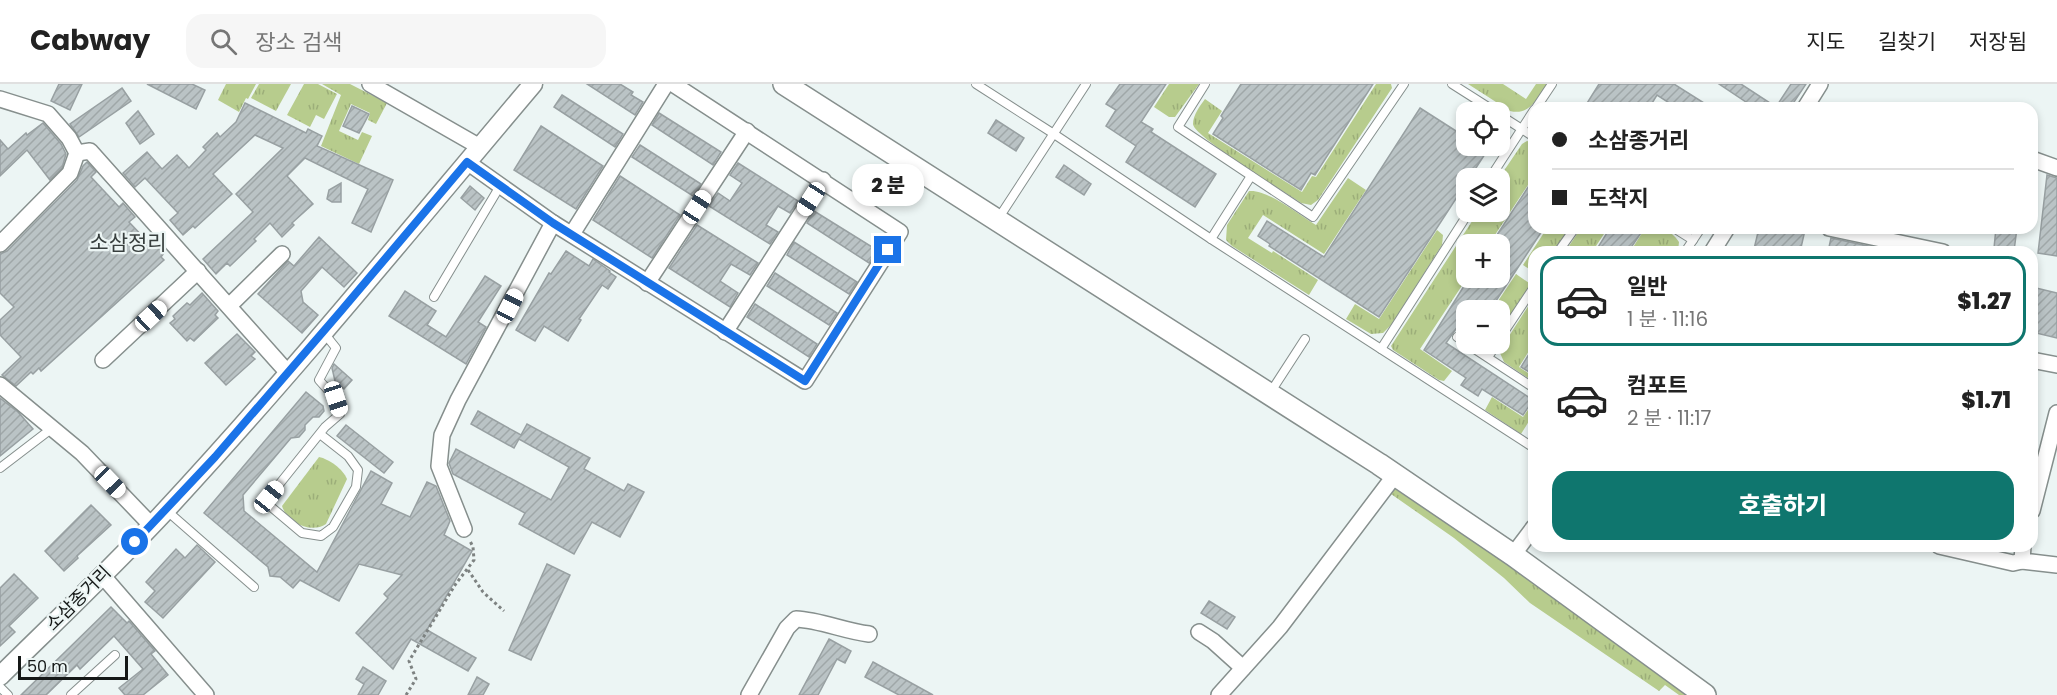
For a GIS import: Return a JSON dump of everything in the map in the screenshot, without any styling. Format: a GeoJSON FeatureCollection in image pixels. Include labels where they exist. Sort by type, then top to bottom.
{"type":"FeatureCollection","features":[{"type":"Feature","properties":{"kind":"main road"},"geometry":{"type":"LineString","coordinates":[[784,84],[1395,475],[1513,555],[1705,695]]}},
{"type":"Feature","properties":{"kind":"street"},"geometry":{"type":"LineString","coordinates":[[370,84],[480,147]]}},
{"type":"Feature","properties":{"kind":"street","name":"소삼종거리"},"geometry":{"type":"LineString","coordinates":[[0,676],[152,526],[288,373],[533,84]]}},
{"type":"Feature","properties":{"kind":"street"},"geometry":{"type":"LineString","coordinates":[[572,234],[666,84]]}},
{"type":"Feature","properties":{"kind":"street"},"geometry":{"type":"LineString","coordinates":[[467,162],[553,223],[805,381],[900,232],[673,84]]}},
{"type":"Feature","properties":{"kind":"street"},"geometry":{"type":"LineString","coordinates":[[1809,102],[1820,84]]}},
{"type":"Feature","properties":{"kind":"street"},"geometry":{"type":"LineString","coordinates":[[0,99],[48,114],[69,138],[77,153],[70,173],[0,244]]}},
{"type":"Feature","properties":{"kind":"street"},"geometry":{"type":"LineString","coordinates":[[647,282],[747,131]]}},
{"type":"Feature","properties":{"kind":"street"},"geometry":{"type":"LineString","coordinates":[[77,153],[90,151],[288,373]]}},
{"type":"Feature","properties":{"kind":"street"},"geometry":{"type":"LineString","coordinates":[[2038,161],[2057,168]]}},
{"type":"Feature","properties":{"kind":"street"},"geometry":{"type":"LineString","coordinates":[[725,332],[823,180]]}},
{"type":"Feature","properties":{"kind":"street"},"geometry":{"type":"LineString","coordinates":[[464,529],[439,466],[442,435],[458,400],[553,223]]}},
{"type":"Feature","properties":{"kind":"street"},"geometry":{"type":"LineString","coordinates":[[1857,234],[1914,246]]}},
{"type":"Feature","properties":{"kind":"street"},"geometry":{"type":"LineString","coordinates":[[229,306],[282,254]]}},
{"type":"Feature","properties":{"kind":"street"},"geometry":{"type":"LineString","coordinates":[[103,360],[198,272]]}},
{"type":"Feature","properties":{"kind":"street"},"geometry":{"type":"LineString","coordinates":[[2038,361],[2057,365]]}},
{"type":"Feature","properties":{"kind":"street"},"geometry":{"type":"LineString","coordinates":[[0,385],[82,453],[152,526]]}},
{"type":"Feature","properties":{"kind":"street"},"geometry":{"type":"LineString","coordinates":[[2038,487],[2057,413]]}},
{"type":"Feature","properties":{"kind":"street"},"geometry":{"type":"LineString","coordinates":[[1219,695],[1280,627],[1395,475]]}},
{"type":"Feature","properties":{"kind":"street"},"geometry":{"type":"LineString","coordinates":[[1513,555],[1528,535]]}},
{"type":"Feature","properties":{"kind":"street"},"geometry":{"type":"LineString","coordinates":[[1965,552],[2013,563],[2023,554],[2057,565]]}},
{"type":"Feature","properties":{"kind":"street"},"geometry":{"type":"LineString","coordinates":[[102,575],[206,695]]}},
{"type":"Feature","properties":{"kind":"street"},"geometry":{"type":"LineString","coordinates":[[749,695],[787,628],[796,619],[810,620],[845,631],[869,634]]}},
{"type":"Feature","properties":{"kind":"street"},"geometry":{"type":"LineString","coordinates":[[1199,632],[1243,669]]}},
{"type":"Feature","properties":{"kind":"lane"},"geometry":{"type":"LineString","coordinates":[[976,84],[1528,444]]}},
{"type":"Feature","properties":{"kind":"lane"},"geometry":{"type":"LineString","coordinates":[[997,220],[1086,84]]}},
{"type":"Feature","properties":{"kind":"lane"},"geometry":{"type":"LineString","coordinates":[[1205,84],[1178,126],[1313,217],[1404,84]]}},
{"type":"Feature","properties":{"kind":"lane"},"geometry":{"type":"LineString","coordinates":[[1452,84],[1480,102]]}},
{"type":"Feature","properties":{"kind":"lane"},"geometry":{"type":"LineString","coordinates":[[1540,102],[1552,84]]}},
{"type":"Feature","properties":{"kind":"lane"},"geometry":{"type":"LineString","coordinates":[[1497,168],[1528,120]]}},
{"type":"Feature","properties":{"kind":"lane"},"geometry":{"type":"LineString","coordinates":[[1510,121],[1528,133]]}},
{"type":"Feature","properties":{"kind":"lane"},"geometry":{"type":"LineString","coordinates":[[1211,239],[1251,176]]}},
{"type":"Feature","properties":{"kind":"lane"},"geometry":{"type":"LineString","coordinates":[[434,297],[500,186]]}},
{"type":"Feature","properties":{"kind":"lane"},"geometry":{"type":"LineString","coordinates":[[1381,349],[1463,222]]}},
{"type":"Feature","properties":{"kind":"lane"},"geometry":{"type":"LineString","coordinates":[[1684,234],[1693,240]]}},
{"type":"Feature","properties":{"kind":"lane"},"geometry":{"type":"LineString","coordinates":[[1689,246],[1697,234]]}},
{"type":"Feature","properties":{"kind":"lane"},"geometry":{"type":"LineString","coordinates":[[1510,323],[1528,296]]}},
{"type":"Feature","properties":{"kind":"lane"},"geometry":{"type":"LineString","coordinates":[[320,434],[348,456],[358,470],[356,487],[333,528],[321,536],[302,533],[270,507],[269,497],[320,434],[340,414],[336,399],[320,380],[336,348],[323,332]]}},
{"type":"Feature","properties":{"kind":"lane"},"geometry":{"type":"LineString","coordinates":[[1270,394],[1305,339]]}},
{"type":"Feature","properties":{"kind":"lane"},"geometry":{"type":"LineString","coordinates":[[1484,354],[1528,384]]}},
{"type":"Feature","properties":{"kind":"lane"},"geometry":{"type":"LineString","coordinates":[[0,468],[51,429]]}},
{"type":"Feature","properties":{"kind":"lane"},"geometry":{"type":"LineString","coordinates":[[166,510],[254,587]]}},
{"type":"Feature","properties":{"kind":"lane"},"geometry":{"type":"LineString","coordinates":[[71,695],[115,656]]}},
{"type":"Feature","properties":{"kind":"lane"},"geometry":{"type":"LineString","coordinates":[[0,687],[8,695]]}},
{"type":"Feature","properties":{"kind":"path"},"geometry":{"type":"LineString","coordinates":[[406,695],[416,679],[409,661],[455,585],[474,560],[473,547],[464,529]]}},
{"type":"Feature","properties":{"kind":"path"},"geometry":{"type":"LineString","coordinates":[[468,570],[483,592],[504,611]]}},
{"type":"Feature","properties":{"kind":"green space"},"geometry":{"type":"Polygon","coordinates":[[[226,84],[256,84],[239,112],[218,100],[226,84]]]}},
{"type":"Feature","properties":{"kind":"green space"},"geometry":{"type":"Polygon","coordinates":[[[259,84],[291,84],[276,111],[251,98],[259,84]]]}},
{"type":"Feature","properties":{"kind":"green space"},"geometry":{"type":"Polygon","coordinates":[[[304,84],[318,84],[337,94],[324,119],[316,115],[310,127],[287,115],[304,84]]]}},
{"type":"Feature","properties":{"kind":"green space"},"geometry":{"type":"Polygon","coordinates":[[[322,84],[350,84],[387,103],[376,124],[368,120],[370,113],[351,104],[339,131],[358,140],[362,132],[372,136],[359,164],[321,146],[341,95],[322,84]]]}},
{"type":"Feature","properties":{"kind":"green space"},"geometry":{"type":"Polygon","coordinates":[[[1169,84],[1199,84],[1175,117],[1169,117],[1154,107],[1169,84]]]}},
{"type":"Feature","properties":{"kind":"green space"},"geometry":{"type":"Polygon","coordinates":[[[1376,84],[1391,84],[1392,88],[1318,200],[1311,205],[1301,203],[1241,164],[1208,140],[1193,124],[1195,114],[1205,99],[1222,111],[1208,133],[1302,192],[1312,176],[1316,177],[1376,84]]]}},
{"type":"Feature","properties":{"kind":"green space"},"geometry":{"type":"Polygon","coordinates":[[[1468,84],[1503,84],[1526,99],[1536,84],[1547,84],[1534,102],[1528,102],[1528,108],[1517,112],[1510,111],[1510,102],[1496,102],[1468,84]]]}},
{"type":"Feature","properties":{"kind":"green space"},"geometry":{"type":"Polygon","coordinates":[[[1528,141],[1528,185],[1510,212],[1510,168],[1506,168],[1522,144],[1528,141]]]}},
{"type":"Feature","properties":{"kind":"green space"},"geometry":{"type":"Polygon","coordinates":[[[1348,178],[1366,190],[1324,254],[1263,215],[1248,238],[1318,280],[1309,295],[1226,240],[1227,225],[1249,191],[1265,194],[1316,225],[1348,178]]]}},
{"type":"Feature","properties":{"kind":"green space"},"geometry":{"type":"Polygon","coordinates":[[[1472,222],[1504,222],[1496,234],[1464,234],[1472,222]]]}},
{"type":"Feature","properties":{"kind":"green space"},"geometry":{"type":"Polygon","coordinates":[[[1437,230],[1443,235],[1442,245],[1392,324],[1383,333],[1371,334],[1346,319],[1355,304],[1379,319],[1437,230]]]}},
{"type":"Feature","properties":{"kind":"green space"},"geometry":{"type":"Polygon","coordinates":[[[1543,234],[1566,234],[1558,246],[1535,246],[1543,234]]]}},
{"type":"Feature","properties":{"kind":"green space"},"geometry":{"type":"Polygon","coordinates":[[[1577,234],[1604,234],[1596,246],[1569,246],[1577,234]]]}},
{"type":"Feature","properties":{"kind":"green space"},"geometry":{"type":"Polygon","coordinates":[[[1641,234],[1671,234],[1679,242],[1679,246],[1634,246],[1641,234]]]}},
{"type":"Feature","properties":{"kind":"green space"},"geometry":{"type":"Polygon","coordinates":[[[1456,246],[1456,288],[1460,288],[1420,349],[1452,371],[1444,381],[1439,380],[1393,350],[1391,346],[1456,246]]]}},
{"type":"Feature","properties":{"kind":"green space"},"geometry":{"type":"Polygon","coordinates":[[[1528,257],[1528,268],[1523,265],[1528,257]]]}},
{"type":"Feature","properties":{"kind":"green space"},"geometry":{"type":"Polygon","coordinates":[[[1516,274],[1528,282],[1528,291],[1510,319],[1510,300],[1499,300],[1507,288],[1510,288],[1510,283],[1516,274]]]}},
{"type":"Feature","properties":{"kind":"green space"},"geometry":{"type":"Polygon","coordinates":[[[1528,306],[1528,353],[1519,367],[1528,373],[1528,378],[1504,362],[1500,354],[1510,354],[1510,334],[1528,306]]]}},
{"type":"Feature","properties":{"kind":"green space"},"geometry":{"type":"Polygon","coordinates":[[[1492,397],[1523,417],[1528,410],[1528,423],[1521,434],[1485,410],[1492,397]]]}},
{"type":"Feature","properties":{"kind":"green space"},"geometry":{"type":"Polygon","coordinates":[[[319,457],[335,465],[347,479],[326,524],[314,528],[294,522],[282,506],[319,457]]]}},
{"type":"Feature","properties":{"kind":"green space"},"geometry":{"type":"Polygon","coordinates":[[[1395,489],[1518,570],[1693,695],[1679,695],[1665,685],[1659,691],[1530,603],[1504,578],[1454,538],[1391,494],[1395,489]]]}},
{"type":"Feature","properties":{"kind":"building"},"geometry":{"type":"Polygon","coordinates":[[[59,84],[82,84],[70,110],[51,101],[59,84]]]}},
{"type":"Feature","properties":{"kind":"building"},"geometry":{"type":"Polygon","coordinates":[[[147,84],[192,84],[205,90],[196,109],[147,84]]]}},
{"type":"Feature","properties":{"kind":"building"},"geometry":{"type":"Polygon","coordinates":[[[587,84],[620,84],[633,92],[631,95],[643,102],[635,115],[587,84]]]}},
{"type":"Feature","properties":{"kind":"building"},"geometry":{"type":"Polygon","coordinates":[[[1120,84],[1166,84],[1141,122],[1153,129],[1151,132],[1216,174],[1195,207],[1126,162],[1136,146],[1106,126],[1116,110],[1106,104],[1120,84]]]}},
{"type":"Feature","properties":{"kind":"building"},"geometry":{"type":"Polygon","coordinates":[[[1241,84],[1373,84],[1315,175],[1311,173],[1301,190],[1213,134],[1223,118],[1221,116],[1241,84]]]}},
{"type":"Feature","properties":{"kind":"building"},"geometry":{"type":"Polygon","coordinates":[[[1599,84],[1674,84],[1702,102],[1668,102],[1657,95],[1653,102],[1588,102],[1599,84]]]}},
{"type":"Feature","properties":{"kind":"building"},"geometry":{"type":"Polygon","coordinates":[[[1719,84],[1741,84],[1768,102],[1746,102],[1719,84]]]}},
{"type":"Feature","properties":{"kind":"building"},"geometry":{"type":"Polygon","coordinates":[[[1791,84],[1806,84],[1794,102],[1779,102],[1791,84]]]}},
{"type":"Feature","properties":{"kind":"building"},"geometry":{"type":"Polygon","coordinates":[[[122,88],[131,101],[79,137],[70,124],[122,88]]]}},
{"type":"Feature","properties":{"kind":"building"},"geometry":{"type":"Polygon","coordinates":[[[562,95],[623,134],[615,147],[554,107],[562,95]]]}},
{"type":"Feature","properties":{"kind":"building"},"geometry":{"type":"Polygon","coordinates":[[[245,103],[306,133],[308,129],[322,136],[317,146],[393,180],[371,232],[352,223],[368,189],[305,158],[287,176],[313,204],[292,223],[294,225],[282,237],[270,223],[254,239],[256,241],[230,266],[227,263],[216,274],[203,259],[253,212],[236,194],[283,148],[255,135],[213,174],[232,194],[195,228],[193,226],[183,235],[170,220],[178,213],[145,178],[135,187],[123,173],[147,152],[162,169],[177,155],[189,168],[206,150],[203,147],[217,133],[220,137],[236,122],[245,103]]]}},
{"type":"Feature","properties":{"kind":"building"},"geometry":{"type":"Polygon","coordinates":[[[352,106],[369,114],[359,133],[343,126],[352,106]]]}},
{"type":"Feature","properties":{"kind":"building"},"geometry":{"type":"Polygon","coordinates":[[[1420,108],[1456,131],[1456,156],[1484,156],[1476,168],[1456,168],[1456,199],[1379,317],[1269,246],[1270,244],[1258,236],[1267,221],[1324,257],[1420,108]]]}},
{"type":"Feature","properties":{"kind":"building"},"geometry":{"type":"Polygon","coordinates":[[[138,111],[154,134],[140,144],[126,123],[138,111]]]}},
{"type":"Feature","properties":{"kind":"building"},"geometry":{"type":"Polygon","coordinates":[[[659,113],[721,152],[713,165],[652,125],[659,113]]]}},
{"type":"Feature","properties":{"kind":"building"},"geometry":{"type":"Polygon","coordinates":[[[996,120],[1024,138],[1016,151],[988,133],[996,120]]]}},
{"type":"Feature","properties":{"kind":"building"},"geometry":{"type":"Polygon","coordinates":[[[43,123],[61,144],[66,154],[62,168],[50,180],[27,150],[0,176],[0,140],[8,149],[26,133],[27,135],[43,123]]]}},
{"type":"Feature","properties":{"kind":"building"},"geometry":{"type":"Polygon","coordinates":[[[541,126],[603,166],[576,209],[514,170],[541,126]]]}},
{"type":"Feature","properties":{"kind":"building"},"geometry":{"type":"Polygon","coordinates":[[[640,145],[701,184],[693,196],[632,157],[640,145]]]}},
{"type":"Feature","properties":{"kind":"building"},"geometry":{"type":"Polygon","coordinates":[[[87,162],[96,172],[91,177],[119,207],[123,203],[135,217],[129,222],[147,241],[150,238],[164,253],[161,257],[164,260],[41,371],[39,368],[33,374],[31,372],[16,386],[2,375],[21,357],[0,335],[0,320],[14,307],[0,293],[0,254],[7,251],[77,180],[87,162]]]}},
{"type":"Feature","properties":{"kind":"building"},"geometry":{"type":"Polygon","coordinates":[[[738,163],[798,201],[790,213],[778,206],[766,225],[778,232],[770,244],[709,206],[718,193],[730,201],[742,183],[730,175],[738,163]]]}},
{"type":"Feature","properties":{"kind":"building"},"geometry":{"type":"Polygon","coordinates":[[[1064,165],[1091,184],[1084,195],[1056,177],[1064,165]]]}},
{"type":"Feature","properties":{"kind":"building"},"geometry":{"type":"Polygon","coordinates":[[[2047,175],[2057,178],[2057,256],[2038,253],[2047,175]]]}},
{"type":"Feature","properties":{"kind":"building"},"geometry":{"type":"Polygon","coordinates":[[[620,176],[680,215],[652,258],[593,220],[620,176]]]}},
{"type":"Feature","properties":{"kind":"building"},"geometry":{"type":"Polygon","coordinates":[[[341,183],[341,202],[332,202],[327,199],[329,190],[341,183]]]}},
{"type":"Feature","properties":{"kind":"building"},"geometry":{"type":"Polygon","coordinates":[[[470,186],[484,198],[475,210],[461,198],[470,186]]]}},
{"type":"Feature","properties":{"kind":"building"},"geometry":{"type":"Polygon","coordinates":[[[1528,187],[1528,234],[1540,234],[1532,246],[1528,246],[1528,252],[1510,280],[1510,234],[1498,234],[1505,222],[1510,222],[1510,215],[1528,187]]]}},
{"type":"Feature","properties":{"kind":"building"},"geometry":{"type":"Polygon","coordinates":[[[814,211],[877,250],[869,263],[807,223],[814,211]]]}},
{"type":"Feature","properties":{"kind":"building"},"geometry":{"type":"Polygon","coordinates":[[[697,225],[758,263],[750,275],[731,264],[720,281],[738,293],[730,307],[669,268],[697,225]]]}},
{"type":"Feature","properties":{"kind":"building"},"geometry":{"type":"Polygon","coordinates":[[[1606,234],[1640,234],[1632,246],[1599,246],[1606,234]]]}},
{"type":"Feature","properties":{"kind":"building"},"geometry":{"type":"Polygon","coordinates":[[[1758,234],[1804,234],[1801,246],[1755,246],[1758,234]]]}},
{"type":"Feature","properties":{"kind":"building"},"geometry":{"type":"Polygon","coordinates":[[[1995,234],[2016,234],[2015,246],[1994,246],[1995,234]]]}},
{"type":"Feature","properties":{"kind":"building"},"geometry":{"type":"Polygon","coordinates":[[[319,237],[357,273],[344,287],[322,267],[301,291],[303,302],[318,315],[302,333],[258,294],[288,261],[294,266],[319,237]]]}},
{"type":"Feature","properties":{"kind":"building"},"geometry":{"type":"Polygon","coordinates":[[[1831,238],[1868,246],[1829,246],[1831,238]]]}},
{"type":"Feature","properties":{"kind":"building"},"geometry":{"type":"Polygon","coordinates":[[[794,242],[857,282],[849,294],[787,255],[794,242]]]}},
{"type":"Feature","properties":{"kind":"building"},"geometry":{"type":"Polygon","coordinates":[[[566,251],[589,266],[593,259],[616,277],[608,289],[602,285],[579,319],[581,320],[568,341],[544,326],[535,341],[516,330],[549,273],[551,274],[566,251]]]}},
{"type":"Feature","properties":{"kind":"building"},"geometry":{"type":"Polygon","coordinates":[[[775,273],[837,313],[829,325],[767,286],[775,273]]]}},
{"type":"Feature","properties":{"kind":"building"},"geometry":{"type":"Polygon","coordinates":[[[485,276],[501,286],[478,322],[486,327],[466,364],[389,316],[405,291],[436,311],[427,325],[446,337],[485,276]]]}},
{"type":"Feature","properties":{"kind":"building"},"geometry":{"type":"Polygon","coordinates":[[[1463,288],[1504,288],[1497,300],[1456,300],[1456,329],[1446,343],[1456,350],[1456,354],[1463,354],[1528,397],[1528,408],[1523,415],[1482,389],[1478,396],[1461,385],[1466,378],[1424,350],[1463,288]]]}},
{"type":"Feature","properties":{"kind":"building"},"geometry":{"type":"Polygon","coordinates":[[[2038,288],[2057,293],[2057,338],[2038,333],[2038,288]]]}},
{"type":"Feature","properties":{"kind":"building"},"geometry":{"type":"Polygon","coordinates":[[[202,293],[218,311],[215,315],[218,318],[194,341],[190,338],[187,341],[170,323],[175,319],[173,316],[187,303],[190,305],[202,293]]]}},
{"type":"Feature","properties":{"kind":"building"},"geometry":{"type":"Polygon","coordinates":[[[755,304],[817,344],[809,357],[747,317],[755,304]]]}},
{"type":"Feature","properties":{"kind":"building"},"geometry":{"type":"Polygon","coordinates":[[[237,334],[255,352],[251,356],[255,359],[226,385],[205,363],[237,334]]]}},
{"type":"Feature","properties":{"kind":"building"},"geometry":{"type":"Polygon","coordinates":[[[1528,356],[1528,371],[1521,367],[1528,356]]]}},
{"type":"Feature","properties":{"kind":"building"},"geometry":{"type":"Polygon","coordinates":[[[334,364],[352,380],[344,389],[335,381],[332,368],[334,364]]]}},
{"type":"Feature","properties":{"kind":"building"},"geometry":{"type":"Polygon","coordinates":[[[306,392],[323,406],[324,411],[319,417],[313,417],[305,425],[305,430],[299,437],[291,438],[243,495],[244,511],[317,572],[371,471],[392,483],[381,504],[410,517],[427,482],[436,486],[450,521],[444,535],[472,551],[427,630],[476,658],[468,671],[411,639],[393,669],[356,633],[388,598],[384,594],[402,575],[359,564],[339,601],[300,580],[293,588],[280,577],[270,576],[268,567],[204,513],[306,392]]]}},
{"type":"Feature","properties":{"kind":"building"},"geometry":{"type":"Polygon","coordinates":[[[0,398],[18,412],[33,429],[0,456],[0,398]]]}},
{"type":"Feature","properties":{"kind":"building"},"geometry":{"type":"Polygon","coordinates":[[[478,411],[521,435],[527,424],[590,458],[584,469],[624,491],[628,484],[644,492],[620,537],[592,522],[574,554],[519,524],[525,513],[453,474],[449,463],[456,449],[551,500],[569,467],[519,439],[514,448],[471,424],[478,411]]]}},
{"type":"Feature","properties":{"kind":"building"},"geometry":{"type":"Polygon","coordinates":[[[346,425],[393,462],[384,473],[337,436],[346,425]]]}},
{"type":"Feature","properties":{"kind":"building"},"geometry":{"type":"Polygon","coordinates":[[[91,505],[111,525],[64,571],[45,551],[91,505]]]}},
{"type":"Feature","properties":{"kind":"building"},"geometry":{"type":"Polygon","coordinates":[[[197,545],[215,562],[163,618],[145,602],[155,591],[146,582],[176,549],[185,558],[197,545]]]}},
{"type":"Feature","properties":{"kind":"building"},"geometry":{"type":"Polygon","coordinates":[[[547,564],[570,575],[531,660],[509,650],[547,564]]]}},
{"type":"Feature","properties":{"kind":"building"},"geometry":{"type":"Polygon","coordinates":[[[14,574],[38,598],[9,626],[15,632],[0,646],[0,588],[14,574]]]}},
{"type":"Feature","properties":{"kind":"building"},"geometry":{"type":"Polygon","coordinates":[[[1209,601],[1235,617],[1227,629],[1201,613],[1209,601]]]}},
{"type":"Feature","properties":{"kind":"building"},"geometry":{"type":"Polygon","coordinates":[[[111,607],[127,623],[129,621],[155,651],[151,654],[168,675],[143,695],[125,695],[119,688],[143,669],[114,636],[80,669],[77,665],[46,695],[21,695],[111,607]]]}},
{"type":"Feature","properties":{"kind":"building"},"geometry":{"type":"Polygon","coordinates":[[[829,639],[851,651],[845,663],[837,659],[818,695],[799,695],[829,639]]]}},
{"type":"Feature","properties":{"kind":"building"},"geometry":{"type":"Polygon","coordinates":[[[873,662],[933,695],[899,695],[865,677],[873,662]]]}},
{"type":"Feature","properties":{"kind":"building"},"geometry":{"type":"Polygon","coordinates":[[[363,667],[386,681],[378,695],[358,695],[364,684],[356,679],[363,667]]]}},
{"type":"Feature","properties":{"kind":"building"},"geometry":{"type":"Polygon","coordinates":[[[477,677],[489,684],[483,695],[468,695],[477,677]]]}},
{"type":"Feature","properties":{"kind":"district","name":"소삼정리"},"geometry":{"type":"Point","coordinates":[128,242]}},
{"type":"Feature","properties":{"kind":"route"},"geometry":{"type":"LineString","coordinates":[[135,542],[215,457],[467,162],[553,223],[805,381],[888,250]]}}]}
